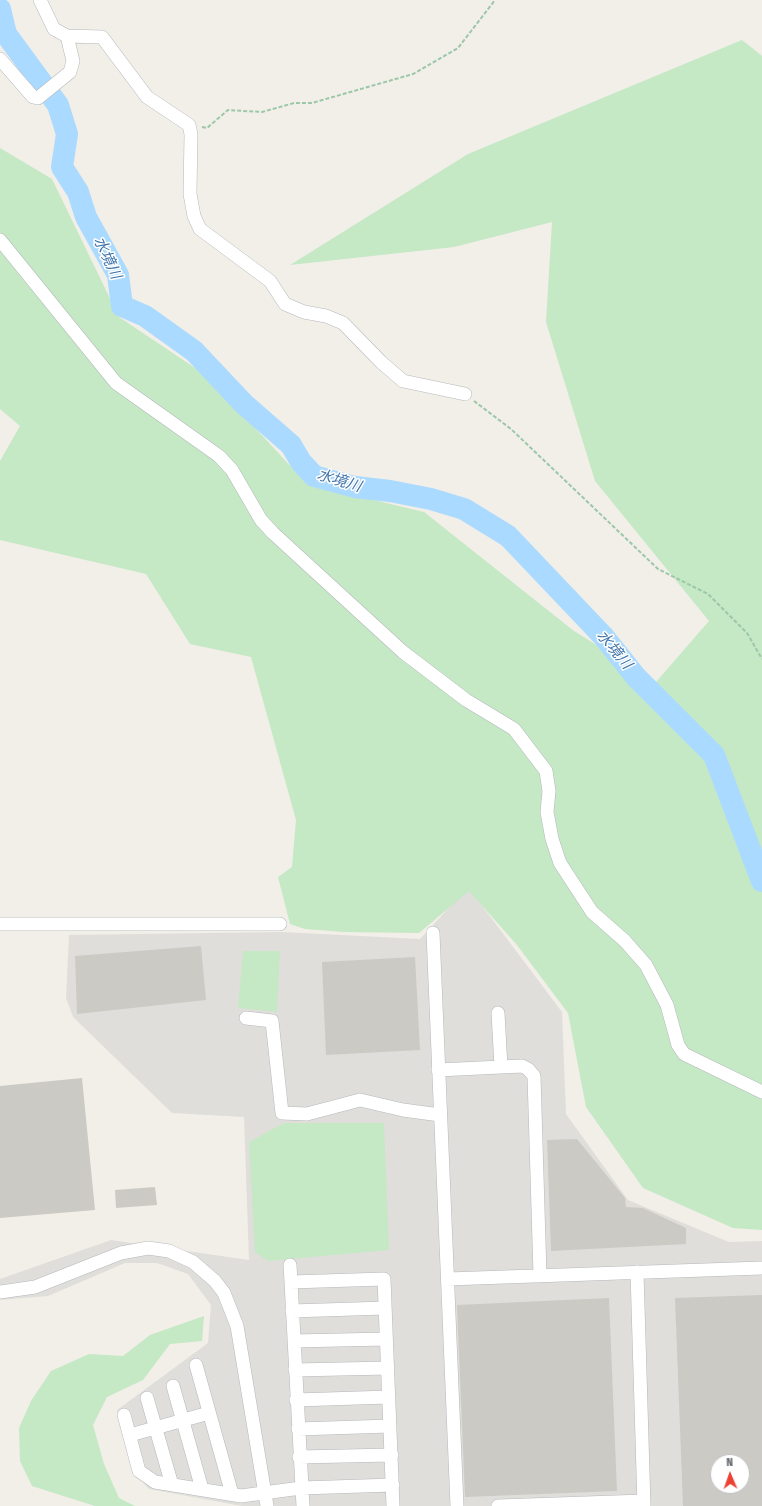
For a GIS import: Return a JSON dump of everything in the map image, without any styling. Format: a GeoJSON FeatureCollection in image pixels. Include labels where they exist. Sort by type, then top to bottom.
{"type":"FeatureCollection","features":[{"type":"Feature","properties":{"kind":"street"},"geometry":{"type":"LineString","coordinates":[[40,0],[54,29],[67,36],[102,37],[147,97],[189,126],[191,134],[190,194],[194,216],[200,229],[270,281],[285,304],[304,312],[326,316],[343,323],[380,362],[403,381],[465,394]]}},
{"type":"Feature","properties":{"kind":"street"},"geometry":{"type":"LineString","coordinates":[[0,59],[33,97],[38,98],[70,72],[73,61],[67,36]]}},
{"type":"Feature","properties":{"kind":"street"},"geometry":{"type":"LineString","coordinates":[[0,240],[116,383],[219,456],[232,470],[261,520],[273,533],[403,652],[466,700],[514,729],[546,771],[549,791],[547,812],[552,840],[560,863],[592,912],[625,941],[646,965],[667,1005],[678,1045],[684,1054],[762,1092]]}},
{"type":"Feature","properties":{"kind":"street"},"geometry":{"type":"LineString","coordinates":[[0,924],[280,924]]}},
{"type":"Feature","properties":{"kind":"street"},"geometry":{"type":"LineString","coordinates":[[433,933],[457,1506]]}},
{"type":"Feature","properties":{"kind":"street"},"geometry":{"type":"LineString","coordinates":[[498,1013],[501,1067]]}},
{"type":"Feature","properties":{"kind":"street"},"geometry":{"type":"LineString","coordinates":[[246,1018],[272,1021],[282,1113],[307,1114],[360,1100],[403,1110],[440,1114]]}},
{"type":"Feature","properties":{"kind":"street"},"geometry":{"type":"LineString","coordinates":[[438,1070],[522,1066],[528,1069],[534,1076],[540,1275]]}},
{"type":"Feature","properties":{"kind":"street"},"geometry":{"type":"LineString","coordinates":[[0,1292],[35,1287],[106,1258],[148,1248],[169,1251],[193,1262],[215,1281],[224,1293],[238,1326],[267,1506]]}},
{"type":"Feature","properties":{"kind":"street"},"geometry":{"type":"LineString","coordinates":[[290,1265],[299,1457],[303,1506]]}},
{"type":"Feature","properties":{"kind":"street"},"geometry":{"type":"LineString","coordinates":[[448,1280],[540,1275],[762,1268]]}},
{"type":"Feature","properties":{"kind":"street"},"geometry":{"type":"LineString","coordinates":[[498,1506],[644,1504],[637,1272]]}},
{"type":"Feature","properties":{"kind":"street"},"geometry":{"type":"LineString","coordinates":[[291,1282],[384,1279],[394,1506]]}},
{"type":"Feature","properties":{"kind":"street"},"geometry":{"type":"LineString","coordinates":[[292,1311],[385,1308]]}},
{"type":"Feature","properties":{"kind":"street"},"geometry":{"type":"LineString","coordinates":[[294,1341],[386,1339]]}},
{"type":"Feature","properties":{"kind":"street"},"geometry":{"type":"LineString","coordinates":[[196,1365],[232,1494]]}},
{"type":"Feature","properties":{"kind":"street"},"geometry":{"type":"LineString","coordinates":[[295,1370],[388,1368]]}},
{"type":"Feature","properties":{"kind":"street"},"geometry":{"type":"LineString","coordinates":[[173,1386],[202,1489]]}},
{"type":"Feature","properties":{"kind":"street"},"geometry":{"type":"LineString","coordinates":[[296,1400],[389,1397]]}},
{"type":"Feature","properties":{"kind":"street"},"geometry":{"type":"LineString","coordinates":[[148,1398],[172,1485]]}},
{"type":"Feature","properties":{"kind":"street"},"geometry":{"type":"LineString","coordinates":[[130,1435],[209,1414]]}},
{"type":"Feature","properties":{"kind":"street"},"geometry":{"type":"LineString","coordinates":[[124,1415],[140,1470],[155,1482],[241,1496],[301,1488],[393,1485]]}},
{"type":"Feature","properties":{"kind":"street"},"geometry":{"type":"LineString","coordinates":[[298,1429],[390,1426]]}},
{"type":"Feature","properties":{"kind":"street"},"geometry":{"type":"LineString","coordinates":[[299,1457],[392,1455]]}},
{"type":"Feature","properties":{"kind":"path"},"geometry":{"type":"LineString","coordinates":[[189,126],[208,128],[228,110],[262,112],[294,103],[312,103],[413,74],[458,48],[495,0]]}},
{"type":"Feature","properties":{"kind":"path"},"geometry":{"type":"LineString","coordinates":[[465,394],[511,429],[658,569],[708,594],[747,633],[762,659]]}},
{"type":"Feature","properties":{"kind":"shaded area"},"geometry":{"type":"Polygon","coordinates":[[[468,887],[562,1012],[566,1114],[628,1200],[729,1242],[762,1241],[762,1506],[242,1506],[149,1489],[135,1474],[117,1410],[208,1343],[211,1305],[188,1274],[157,1263],[125,1263],[48,1296],[0,1300],[0,1279],[111,1240],[249,1260],[244,1117],[172,1113],[73,1017],[66,998],[69,935],[282,932],[420,939],[468,887]]]}},
{"type":"Feature","properties":{"kind":"green space"},"geometry":{"type":"Polygon","coordinates":[[[742,40],[762,56],[762,1230],[733,1228],[643,1188],[586,1107],[568,1013],[517,945],[469,891],[419,933],[344,932],[305,929],[290,924],[278,877],[292,867],[296,820],[251,657],[190,644],[146,574],[0,540],[0,461],[20,426],[0,409],[0,148],[52,179],[119,317],[207,376],[307,484],[424,512],[574,631],[656,682],[709,621],[595,481],[546,322],[552,222],[454,247],[290,265],[468,154],[742,40]]]}},
{"type":"Feature","properties":{"kind":"green space"},"geometry":{"type":"Polygon","coordinates":[[[243,951],[280,951],[277,1012],[238,1008],[243,951]]]}},
{"type":"Feature","properties":{"kind":"green space"},"geometry":{"type":"Polygon","coordinates":[[[284,1123],[384,1123],[389,1250],[268,1261],[255,1252],[249,1142],[284,1123]]]}},
{"type":"Feature","properties":{"kind":"green space"},"geometry":{"type":"Polygon","coordinates":[[[204,1316],[202,1341],[170,1344],[143,1380],[107,1397],[93,1425],[104,1464],[119,1498],[135,1506],[95,1506],[32,1486],[20,1461],[19,1428],[31,1401],[51,1371],[89,1354],[123,1356],[150,1335],[204,1316]]]}},
{"type":"Feature","properties":{"kind":"building"},"geometry":{"type":"Polygon","coordinates":[[[201,946],[206,1000],[77,1014],[75,956],[201,946]]]}},
{"type":"Feature","properties":{"kind":"building"},"geometry":{"type":"Polygon","coordinates":[[[415,957],[420,1050],[326,1055],[322,962],[415,957]]]}},
{"type":"Feature","properties":{"kind":"building"},"geometry":{"type":"Polygon","coordinates":[[[82,1078],[95,1210],[0,1218],[0,1086],[82,1078]]]}},
{"type":"Feature","properties":{"kind":"building"},"geometry":{"type":"Polygon","coordinates":[[[577,1139],[625,1198],[626,1207],[643,1208],[686,1228],[686,1244],[551,1251],[547,1140],[577,1139]]]}},
{"type":"Feature","properties":{"kind":"building"},"geometry":{"type":"Polygon","coordinates":[[[155,1187],[157,1205],[116,1208],[115,1190],[155,1187]]]}},
{"type":"Feature","properties":{"kind":"building"},"geometry":{"type":"Polygon","coordinates":[[[762,1295],[762,1506],[683,1506],[675,1298],[762,1295]]]}},
{"type":"Feature","properties":{"kind":"building"},"geometry":{"type":"Polygon","coordinates":[[[609,1298],[617,1491],[465,1497],[457,1305],[609,1298]]]}},
{"type":"Feature","properties":{"kind":"waterway","name":"水境川"},"geometry":{"type":"LineString","coordinates":[[0,9],[6,34],[58,105],[67,134],[62,167],[78,192],[86,217],[118,275],[122,306],[145,316],[194,351],[244,404],[291,445],[301,462],[314,476],[355,487],[390,491],[431,499],[464,509],[508,536],[604,637],[636,677],[714,755],[762,881]]}}]}
